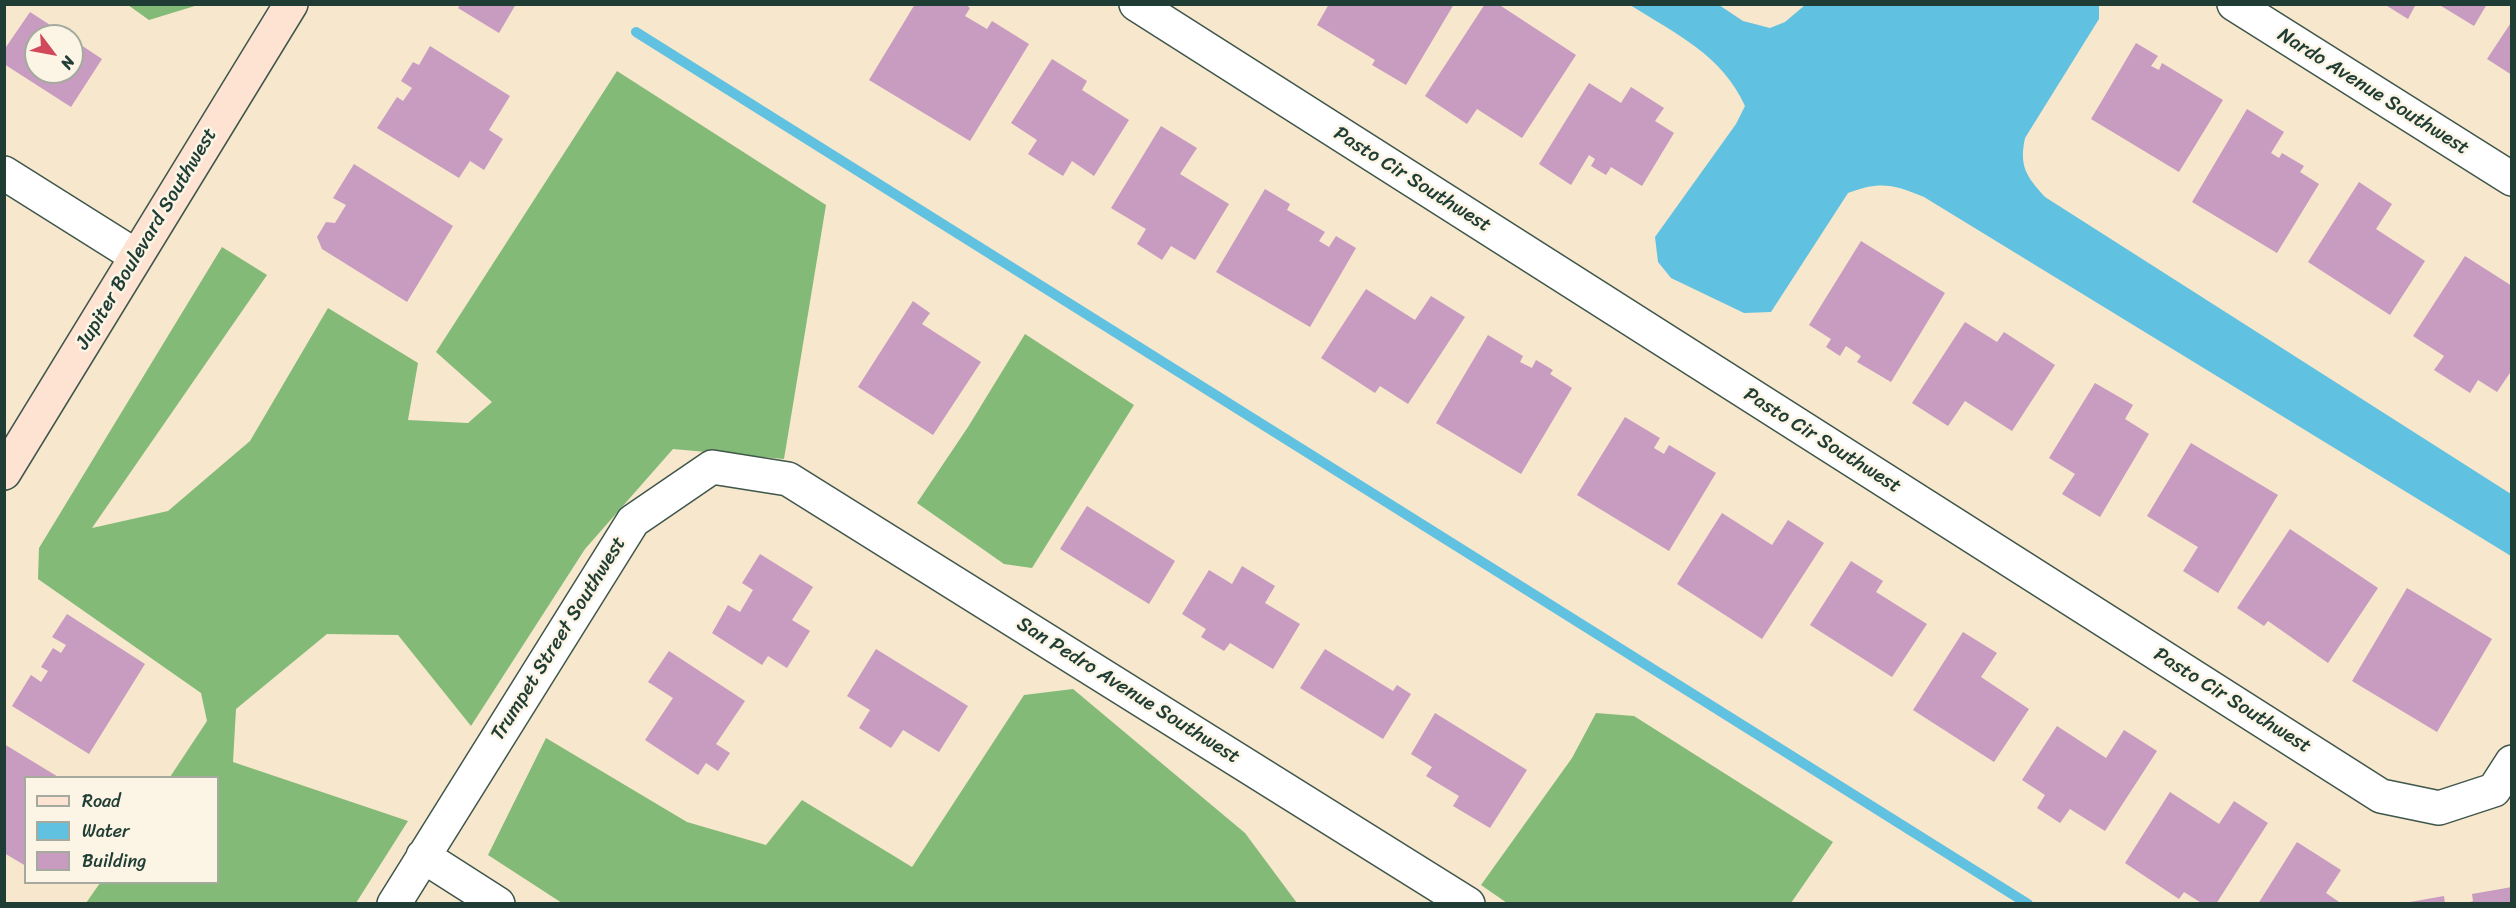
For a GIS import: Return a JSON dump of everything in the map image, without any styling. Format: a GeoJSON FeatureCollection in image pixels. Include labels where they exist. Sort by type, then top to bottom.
{"type":"FeatureCollection","features":[{"type":"Feature","properties":{"kind":"street","name":"Jupiter Boulevard Southwest"},"geometry":{"type":"LineString","coordinates":[[4,473],[291,4]]}},
{"type":"Feature","properties":{"kind":"street","name":"Pasto Cir Southwest"},"geometry":{"type":"LineString","coordinates":[[1136,4],[2381,796],[2439,808],[2494,790],[2511,762]]}},
{"type":"Feature","properties":{"kind":"street","name":"Nardo Avenue Southwest"},"geometry":{"type":"LineString","coordinates":[[2234,4],[2511,179]]}},
{"type":"Feature","properties":{"kind":"street"},"geometry":{"type":"LineString","coordinates":[[4,173],[136,256]]}},
{"type":"Feature","properties":{"kind":"street","name":"Trumpet Street Southwest"},"geometry":{"type":"LineString","coordinates":[[394,903],[633,521],[711,467],[788,479]]}},
{"type":"Feature","properties":{"kind":"street","name":"San Pedro Avenue Southwest"},"geometry":{"type":"LineString","coordinates":[[788,479],[1468,903]]}},
{"type":"Feature","properties":{"kind":"street"},"geometry":{"type":"LineString","coordinates":[[423,856],[498,903]]}},
{"type":"Feature","properties":{"kind":"green space"},"geometry":{"type":"Polygon","coordinates":[[[128,5],[198,5],[149,20],[128,5]]]}},
{"type":"Feature","properties":{"kind":"green space"},"geometry":{"type":"Polygon","coordinates":[[[617,71],[826,205],[784,459],[673,449],[585,549],[471,726],[398,635],[327,634],[236,709],[233,762],[408,821],[356,903],[86,903],[99,884],[219,884],[219,776],[171,776],[207,721],[201,693],[38,579],[39,548],[222,247],[267,275],[92,528],[168,511],[250,441],[328,308],[418,363],[408,420],[468,423],[492,402],[436,352],[617,71]]]}},
{"type":"Feature","properties":{"kind":"green space"},"geometry":{"type":"Polygon","coordinates":[[[1025,334],[1134,405],[1032,568],[1004,564],[917,503],[968,427],[1025,334]]]}},
{"type":"Feature","properties":{"kind":"green space"},"geometry":{"type":"Polygon","coordinates":[[[1073,689],[1245,833],[1297,903],[562,903],[488,855],[546,738],[687,822],[766,845],[802,800],[912,867],[1024,695],[1073,689]]]}},
{"type":"Feature","properties":{"kind":"green space"},"geometry":{"type":"Polygon","coordinates":[[[1596,713],[1634,716],[1833,842],[1791,903],[1507,903],[1481,885],[1572,758],[1596,713]]]}},
{"type":"Feature","properties":{"kind":"water"},"geometry":{"type":"Polygon","coordinates":[[[1630,5],[1719,5],[1743,21],[1770,28],[1785,22],[1805,5],[2099,5],[2099,19],[2025,138],[2024,163],[2033,183],[2045,197],[2511,494],[2511,556],[1924,197],[1904,189],[1878,186],[1848,193],[1771,312],[1744,313],[1671,278],[1658,262],[1655,237],[1736,124],[1745,106],[1735,88],[1711,59],[1681,36],[1630,5]]]}},
{"type":"Feature","properties":{"kind":"building"},"geometry":{"type":"Polygon","coordinates":[[[461,4],[516,4],[499,33],[458,8],[461,4]]]}},
{"type":"Feature","properties":{"kind":"building"},"geometry":{"type":"Polygon","coordinates":[[[915,4],[965,4],[970,8],[965,16],[987,29],[992,21],[1029,44],[970,141],[869,80],[915,4]]]}},
{"type":"Feature","properties":{"kind":"building"},"geometry":{"type":"Polygon","coordinates":[[[1329,4],[1454,4],[1406,85],[1372,65],[1375,60],[1317,25],[1329,4]]]}},
{"type":"Feature","properties":{"kind":"building"},"geometry":{"type":"Polygon","coordinates":[[[1485,4],[1498,4],[1576,55],[1522,138],[1477,109],[1467,124],[1425,96],[1485,4]]]}},
{"type":"Feature","properties":{"kind":"building"},"geometry":{"type":"Polygon","coordinates":[[[2384,4],[2416,4],[2408,19],[2384,4]]]}},
{"type":"Feature","properties":{"kind":"building"},"geometry":{"type":"Polygon","coordinates":[[[2438,4],[2487,4],[2474,26],[2438,4]]]}},
{"type":"Feature","properties":{"kind":"building"},"geometry":{"type":"Polygon","coordinates":[[[30,12],[48,24],[24,24],[24,77],[4,64],[4,50],[30,12]]]}},
{"type":"Feature","properties":{"kind":"building"},"geometry":{"type":"Polygon","coordinates":[[[2512,21],[2512,75],[2487,59],[2512,21]]]}},
{"type":"Feature","properties":{"kind":"building"},"geometry":{"type":"Polygon","coordinates":[[[2136,43],[2158,56],[2151,66],[2159,70],[2162,63],[2223,100],[2179,172],[2091,119],[2136,43]]]}},
{"type":"Feature","properties":{"kind":"building"},"geometry":{"type":"Polygon","coordinates":[[[430,46],[510,96],[489,130],[503,139],[484,170],[470,161],[459,178],[377,128],[397,97],[403,101],[412,88],[401,81],[413,62],[419,65],[430,46]]]}},
{"type":"Feature","properties":{"kind":"building"},"geometry":{"type":"Polygon","coordinates":[[[84,47],[102,59],[71,107],[35,84],[84,84],[84,47]]]}},
{"type":"Feature","properties":{"kind":"building"},"geometry":{"type":"Polygon","coordinates":[[[1052,59],[1087,81],[1082,90],[1129,120],[1094,176],[1072,161],[1063,176],[1028,154],[1037,140],[1011,123],[1052,59]]]}},
{"type":"Feature","properties":{"kind":"building"},"geometry":{"type":"Polygon","coordinates":[[[1589,83],[1621,103],[1631,87],[1664,108],[1655,121],[1674,133],[1642,186],[1611,167],[1606,175],[1591,166],[1595,159],[1589,155],[1571,185],[1539,164],[1589,83]]]}},
{"type":"Feature","properties":{"kind":"building"},"geometry":{"type":"Polygon","coordinates":[[[2247,109],[2284,132],[2271,153],[2279,158],[2282,153],[2304,166],[2300,172],[2319,184],[2277,253],[2192,202],[2247,109]]]}},
{"type":"Feature","properties":{"kind":"building"},"geometry":{"type":"Polygon","coordinates":[[[1161,126],[1197,148],[1180,174],[1229,204],[1195,260],[1171,246],[1162,260],[1137,244],[1146,229],[1111,208],[1161,126]]]}},
{"type":"Feature","properties":{"kind":"building"},"geometry":{"type":"Polygon","coordinates":[[[354,164],[453,226],[407,302],[322,249],[317,237],[326,222],[335,223],[346,205],[333,198],[354,164]]]}},
{"type":"Feature","properties":{"kind":"building"},"geometry":{"type":"Polygon","coordinates":[[[2359,182],[2392,204],[2376,229],[2425,261],[2390,315],[2308,262],[2359,182]]]}},
{"type":"Feature","properties":{"kind":"building"},"geometry":{"type":"Polygon","coordinates":[[[1265,189],[1290,204],[1287,210],[1325,232],[1319,241],[1329,247],[1336,236],[1356,248],[1310,327],[1216,272],[1265,189]]]}},
{"type":"Feature","properties":{"kind":"building"},"geometry":{"type":"Polygon","coordinates":[[[1861,241],[1945,293],[1891,382],[1857,362],[1861,356],[1846,346],[1840,356],[1826,347],[1831,339],[1809,325],[1861,241]]]}},
{"type":"Feature","properties":{"kind":"building"},"geometry":{"type":"Polygon","coordinates":[[[2465,256],[2512,286],[2512,370],[2497,392],[2478,380],[2470,393],[2434,370],[2444,356],[2413,336],[2465,256]]]}},
{"type":"Feature","properties":{"kind":"building"},"geometry":{"type":"Polygon","coordinates":[[[1366,289],[1415,320],[1431,296],[1465,317],[1408,404],[1380,386],[1375,393],[1321,358],[1366,289]]]}},
{"type":"Feature","properties":{"kind":"building"},"geometry":{"type":"Polygon","coordinates":[[[913,301],[930,313],[922,324],[981,362],[933,435],[858,387],[913,301]]]}},
{"type":"Feature","properties":{"kind":"building"},"geometry":{"type":"Polygon","coordinates":[[[1965,322],[1997,342],[2004,332],[2055,365],[2012,431],[1965,401],[1948,426],[1912,403],[1965,322]]]}},
{"type":"Feature","properties":{"kind":"building"},"geometry":{"type":"Polygon","coordinates":[[[1488,335],[1523,356],[1520,362],[1532,368],[1536,360],[1553,370],[1550,374],[1572,388],[1521,474],[1436,423],[1488,335]]]}},
{"type":"Feature","properties":{"kind":"building"},"geometry":{"type":"Polygon","coordinates":[[[2095,383],[2133,405],[2125,419],[2149,434],[2100,517],[2062,494],[2075,474],[2049,458],[2095,383]]]}},
{"type":"Feature","properties":{"kind":"building"},"geometry":{"type":"Polygon","coordinates":[[[1625,417],[1660,438],[1654,448],[1664,454],[1669,445],[1716,473],[1669,551],[1577,495],[1625,417]]]}},
{"type":"Feature","properties":{"kind":"building"},"geometry":{"type":"Polygon","coordinates":[[[2191,443],[2278,495],[2218,593],[2183,571],[2198,547],[2147,516],[2191,443]]]}},
{"type":"Feature","properties":{"kind":"building"},"geometry":{"type":"Polygon","coordinates":[[[1087,506],[1175,561],[1149,604],[1060,549],[1087,506]]]}},
{"type":"Feature","properties":{"kind":"building"},"geometry":{"type":"Polygon","coordinates":[[[1722,513],[1772,545],[1788,520],[1824,543],[1762,639],[1677,584],[1722,513]]]}},
{"type":"Feature","properties":{"kind":"building"},"geometry":{"type":"Polygon","coordinates":[[[2290,529],[2378,588],[2328,663],[2268,621],[2264,626],[2237,608],[2290,529]]]}},
{"type":"Feature","properties":{"kind":"building"},"geometry":{"type":"Polygon","coordinates":[[[760,554],[813,587],[792,620],[810,631],[787,668],[768,656],[762,665],[712,633],[728,605],[740,612],[753,590],[742,583],[760,554]]]}},
{"type":"Feature","properties":{"kind":"building"},"geometry":{"type":"Polygon","coordinates":[[[1851,561],[1883,581],[1876,592],[1927,624],[1892,677],[1810,625],[1851,561]]]}},
{"type":"Feature","properties":{"kind":"building"},"geometry":{"type":"Polygon","coordinates":[[[1242,566],[1275,586],[1265,603],[1300,624],[1273,669],[1230,643],[1224,651],[1201,637],[1206,629],[1182,614],[1209,570],[1232,584],[1242,566]]]}},
{"type":"Feature","properties":{"kind":"building"},"geometry":{"type":"Polygon","coordinates":[[[2407,588],[2492,639],[2437,732],[2352,681],[2407,588]]]}},
{"type":"Feature","properties":{"kind":"building"},"geometry":{"type":"Polygon","coordinates":[[[67,614],[145,664],[89,754],[12,706],[31,675],[41,682],[48,671],[41,667],[53,648],[61,653],[66,645],[52,637],[67,614]]]}},
{"type":"Feature","properties":{"kind":"building"},"geometry":{"type":"Polygon","coordinates":[[[1963,632],[1997,653],[1981,677],[2029,709],[1994,762],[1913,710],[1963,632]]]}},
{"type":"Feature","properties":{"kind":"building"},"geometry":{"type":"Polygon","coordinates":[[[876,649],[968,706],[939,752],[903,730],[891,748],[859,728],[870,710],[847,696],[876,649]]]}},
{"type":"Feature","properties":{"kind":"building"},"geometry":{"type":"Polygon","coordinates":[[[1325,649],[1393,691],[1397,685],[1411,694],[1383,739],[1300,688],[1325,649]]]}},
{"type":"Feature","properties":{"kind":"building"},"geometry":{"type":"Polygon","coordinates":[[[669,651],[745,701],[716,744],[730,753],[718,771],[706,763],[698,775],[645,740],[673,698],[648,682],[669,651]]]}},
{"type":"Feature","properties":{"kind":"building"},"geometry":{"type":"Polygon","coordinates":[[[1435,713],[1527,770],[1490,828],[1453,806],[1459,796],[1426,776],[1432,767],[1411,754],[1435,713]]]}},
{"type":"Feature","properties":{"kind":"building"},"geometry":{"type":"Polygon","coordinates":[[[2057,726],[2106,758],[2124,730],[2157,751],[2105,831],[2070,809],[2060,823],[2037,808],[2045,795],[2022,780],[2057,726]]]}},
{"type":"Feature","properties":{"kind":"building"},"geometry":{"type":"Polygon","coordinates":[[[4,744],[57,776],[24,776],[24,865],[4,853],[4,744]]]}},
{"type":"Feature","properties":{"kind":"building"},"geometry":{"type":"Polygon","coordinates":[[[2170,792],[2219,824],[2234,801],[2268,823],[2216,904],[2203,904],[2184,892],[2179,899],[2125,863],[2170,792]]]}},
{"type":"Feature","properties":{"kind":"building"},"geometry":{"type":"Polygon","coordinates":[[[2297,842],[2341,870],[2326,893],[2342,904],[2258,904],[2297,842]]]}},
{"type":"Feature","properties":{"kind":"building"},"geometry":{"type":"Polygon","coordinates":[[[2512,887],[2512,904],[2464,904],[2473,901],[2472,894],[2512,887]]]}},
{"type":"Feature","properties":{"kind":"building"},"geometry":{"type":"Polygon","coordinates":[[[2444,896],[2445,904],[2410,904],[2410,902],[2444,896]]]}},
{"type":"Feature","properties":{"kind":"waterway"},"geometry":{"type":"LineString","coordinates":[[636,32],[2028,904]]}}]}
